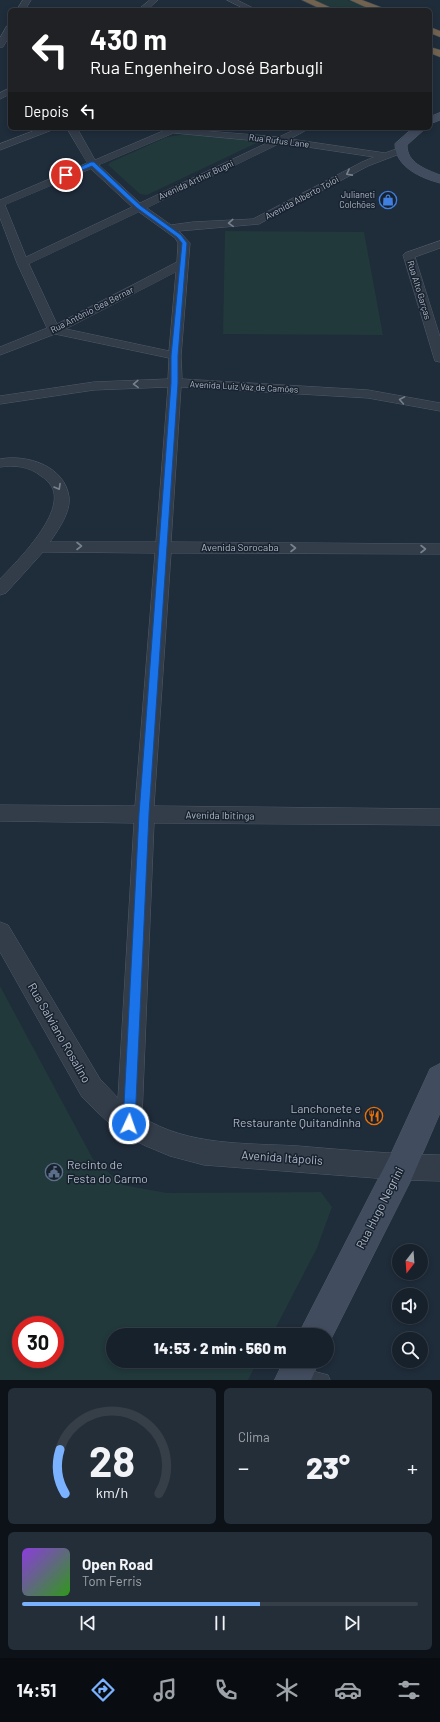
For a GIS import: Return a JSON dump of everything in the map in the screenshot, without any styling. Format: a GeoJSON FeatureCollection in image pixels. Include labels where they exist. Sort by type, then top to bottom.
{"type":"FeatureCollection","features":[{"type":"Feature","properties":{"kind":"highway"},"geometry":{"type":"LineString","coordinates":[[306,0],[326,8]]}},
{"type":"Feature","properties":{"kind":"highway"},"geometry":{"type":"LineString","coordinates":[[354,0],[375,8]]}},
{"type":"Feature","properties":{"kind":"main road"},"geometry":{"type":"LineString","coordinates":[[418,130],[401,144],[400,151],[405,161],[440,179]]}},
{"type":"Feature","properties":{"kind":"main road","name":"Rua Hugo Negrini"},"geometry":{"type":"LineString","coordinates":[[319,1328],[401,1167],[440,1079]]}},
{"type":"Feature","properties":{"kind":"street"},"geometry":{"type":"LineString","coordinates":[[144,8],[154,0]]}},
{"type":"Feature","properties":{"kind":"street"},"geometry":{"type":"LineString","coordinates":[[231,0],[249,8]]}},
{"type":"Feature","properties":{"kind":"street"},"geometry":{"type":"LineString","coordinates":[[0,45],[8,31]]}},
{"type":"Feature","properties":{"kind":"street"},"geometry":{"type":"LineString","coordinates":[[0,96],[8,86]]}},
{"type":"Feature","properties":{"kind":"street"},"geometry":{"type":"LineString","coordinates":[[0,147],[44,130]]}},
{"type":"Feature","properties":{"kind":"street"},"geometry":{"type":"LineString","coordinates":[[73,130],[92,164],[139,207],[179,236],[184,243],[175,356],[175,383],[164,546],[144,814],[129,1124]]}},
{"type":"Feature","properties":{"kind":"street"},"geometry":{"type":"LineString","coordinates":[[173,130],[0,205],[23,263],[54,330],[175,356]]}},
{"type":"Feature","properties":{"kind":"street","name":"Rua Rufus Lane"},"geometry":{"type":"LineString","coordinates":[[185,130],[280,140],[384,156]]}},
{"type":"Feature","properties":{"kind":"street","name":"Avenida Arthur Bugni"},"geometry":{"type":"LineString","coordinates":[[23,263],[301,130]]}},
{"type":"Feature","properties":{"kind":"street","name":"Avenida Alberto Toloi"},"geometry":{"type":"LineString","coordinates":[[168,228],[193,225],[255,222],[365,164],[400,151]]}},
{"type":"Feature","properties":{"kind":"street","name":"Rua Alto Garças"},"geometry":{"type":"LineString","coordinates":[[440,244],[409,255],[440,358]]}},
{"type":"Feature","properties":{"kind":"street","name":"Rua Antônio Gea Bernar"},"geometry":{"type":"LineString","coordinates":[[0,351],[54,330],[182,264]]}},
{"type":"Feature","properties":{"kind":"street","name":"Avenida Luiz Vaz de Camões"},"geometry":{"type":"LineString","coordinates":[[0,400],[94,386],[175,383],[368,394],[440,407]]}},
{"type":"Feature","properties":{"kind":"street"},"geometry":{"type":"LineString","coordinates":[[0,463],[30,463],[50,474],[62,491],[61,510],[40,547],[0,589]]}},
{"type":"Feature","properties":{"kind":"street","name":"Avenida Sorocaba"},"geometry":{"type":"LineString","coordinates":[[40,547],[164,546],[440,549]]}},
{"type":"Feature","properties":{"kind":"street","name":"Avenida Ibitinga"},"geometry":{"type":"LineString","coordinates":[[0,813],[440,817]]}},
{"type":"Feature","properties":{"kind":"street","name":"Rua Salviano Rosalino"},"geometry":{"type":"LineString","coordinates":[[0,932],[91,1088],[108,1108],[129,1124]]}},
{"type":"Feature","properties":{"kind":"street","name":"Avenida Itápolis"},"geometry":{"type":"LineString","coordinates":[[129,1124],[152,1138],[178,1147],[204,1152],[401,1167],[440,1168]]}},
{"type":"Feature","properties":{"kind":"green space"},"geometry":{"type":"Polygon","coordinates":[[[312,0],[347,0],[368,8],[332,8],[312,0]]]}},
{"type":"Feature","properties":{"kind":"green space"},"geometry":{"type":"Polygon","coordinates":[[[185,134],[261,141],[147,195],[140,194],[108,165],[111,162],[167,137],[185,134]]]}},
{"type":"Feature","properties":{"kind":"green space"},"geometry":{"type":"Polygon","coordinates":[[[225,231],[364,232],[383,335],[223,334],[225,231]]]}},
{"type":"Feature","properties":{"kind":"green space","name":"Recinto de Festa do Carmo"},"geometry":{"type":"Polygon","coordinates":[[[0,986],[93,1159],[123,1185],[167,1193],[321,1192],[332,1207],[317,1248],[276,1328],[106,1328],[106,1368],[254,1368],[248,1380],[0,1380],[0,986]]]}},
{"type":"Feature","properties":{"kind":"place","name":"Julianeti Colchões"},"geometry":{"type":"Point","coordinates":[388,200]}},
{"type":"Feature","properties":{"kind":"place","name":"Lanchonete e Restaurante Quitandinha"},"geometry":{"type":"Point","coordinates":[374,1116]}},
{"type":"Feature","properties":{"kind":"place","name":"Recinto de Festa do Carmo"},"geometry":{"type":"Point","coordinates":[54,1172]}},
{"type":"Feature","properties":{"kind":"route"},"geometry":{"type":"LineString","coordinates":[[66,175],[92,164],[139,207],[179,236],[184,243],[175,356],[175,383],[164,546],[144,814],[129,1124]]}}]}
